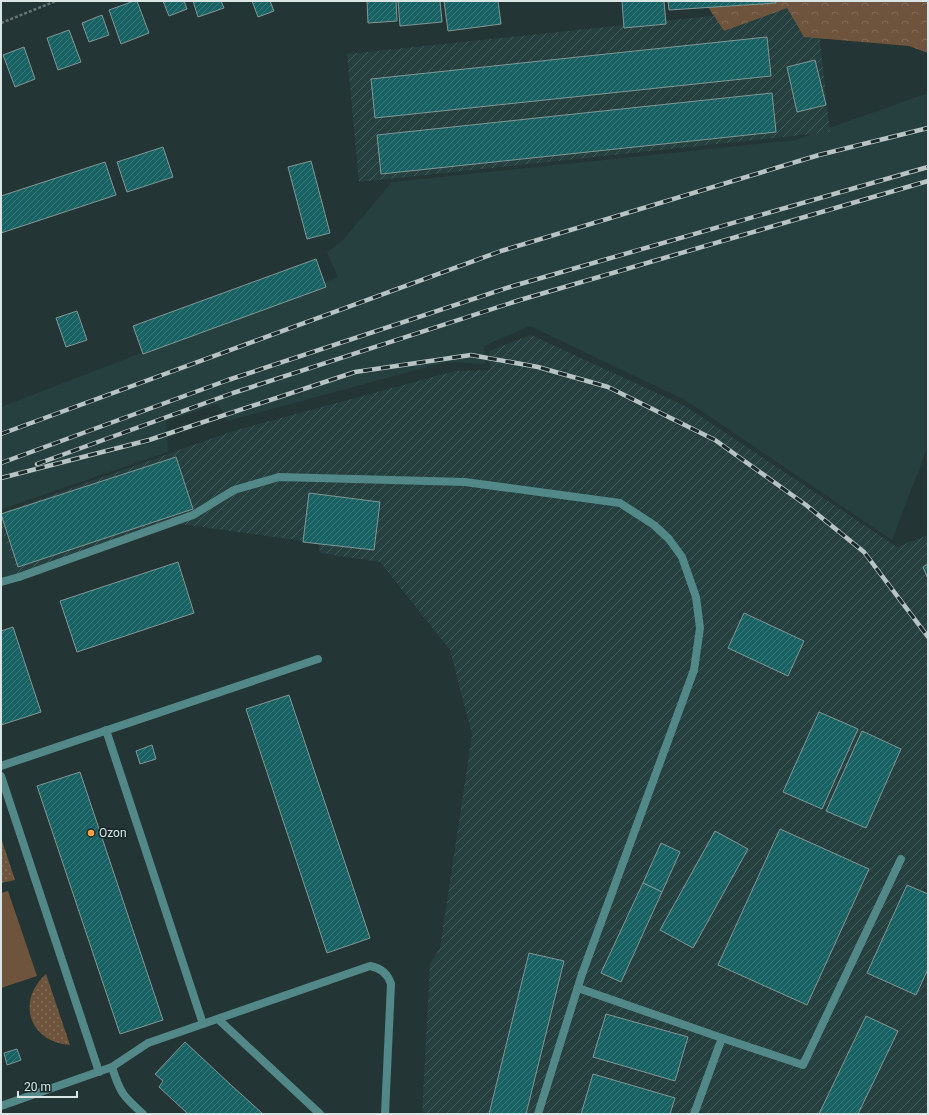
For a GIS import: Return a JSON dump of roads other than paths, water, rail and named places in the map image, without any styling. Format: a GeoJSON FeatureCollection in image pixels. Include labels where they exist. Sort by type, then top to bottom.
{"type":"FeatureCollection","features":[{"type":"Feature","properties":{"kind":"street"},"geometry":{"type":"LineString","coordinates":[[1,582],[20,577],[193,515],[234,490],[279,477],[465,482],[620,503],[654,525],[669,539],[682,557],[696,597],[700,628],[694,670],[578,988],[538,1114]]}},
{"type":"Feature","properties":{"kind":"street"},"geometry":{"type":"LineString","coordinates":[[1,766],[318,659]]}},
{"type":"Feature","properties":{"kind":"street"},"geometry":{"type":"LineString","coordinates":[[106,730],[203,1024]]}},
{"type":"Feature","properties":{"kind":"street"},"geometry":{"type":"LineString","coordinates":[[1,776],[99,1072]]}},
{"type":"Feature","properties":{"kind":"street"},"geometry":{"type":"LineString","coordinates":[[578,988],[803,1065],[901,859]]}},
{"type":"Feature","properties":{"kind":"street"},"geometry":{"type":"LineString","coordinates":[[1,1106],[112,1068],[148,1043],[370,966],[377,967],[384,972],[389,978],[390,984],[385,1114]]}},
{"type":"Feature","properties":{"kind":"street"},"geometry":{"type":"LineString","coordinates":[[218,1019],[320,1114]]}},
{"type":"Feature","properties":{"kind":"street"},"geometry":{"type":"LineString","coordinates":[[694,1114],[722,1038]]}},
{"type":"Feature","properties":{"kind":"street"},"geometry":{"type":"LineString","coordinates":[[112,1068],[120,1092],[143,1114]]}},
{"type":"Feature","properties":{"kind":"railway"},"geometry":{"type":"LineString","coordinates":[[1,434],[501,251],[819,155],[928,128]]}},
{"type":"Feature","properties":{"kind":"railway"},"geometry":{"type":"LineString","coordinates":[[1,463],[228,380],[513,286],[928,167]]}},
{"type":"Feature","properties":{"kind":"railway"},"geometry":{"type":"LineString","coordinates":[[37,464],[233,393],[520,300],[928,181]]}},
{"type":"Feature","properties":{"kind":"railway"},"geometry":{"type":"LineString","coordinates":[[1,478],[149,440],[355,372],[471,355],[538,367],[608,387],[715,440],[806,505],[864,552],[928,637]]}},
{"type":"Feature","properties":{"kind":"place","name":"Ozon"},"geometry":{"type":"Point","coordinates":[91,833]}}]}
